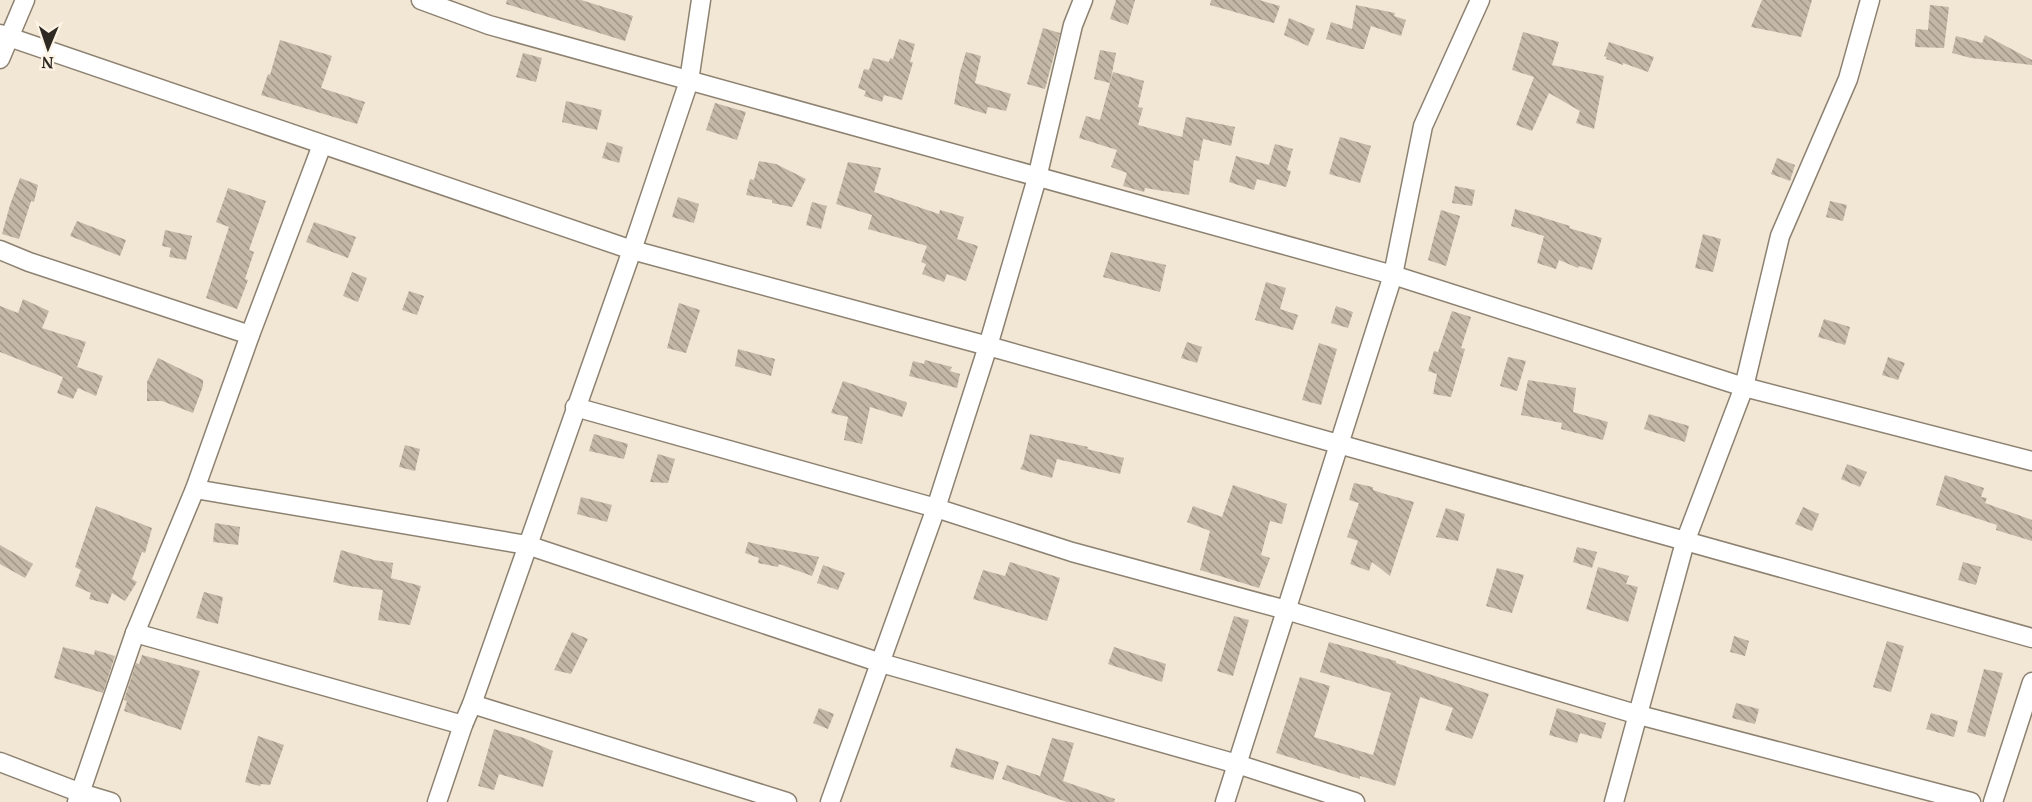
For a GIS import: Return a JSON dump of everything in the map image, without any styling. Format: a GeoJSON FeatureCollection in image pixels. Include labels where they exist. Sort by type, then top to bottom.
{"type":"FeatureCollection","features":[{"type":"Feature","properties":{"kind":"street"},"geometry":{"type":"LineString","coordinates":[[0,59],[25,0]]}},
{"type":"Feature","properties":{"kind":"street"},"geometry":{"type":"LineString","coordinates":[[421,0],[489,25],[1393,275],[1744,387],[2032,461]]}},
{"type":"Feature","properties":{"kind":"street"},"geometry":{"type":"LineString","coordinates":[[437,802],[632,250],[689,81],[701,0]]}},
{"type":"Feature","properties":{"kind":"street"},"geometry":{"type":"LineString","coordinates":[[830,802],[936,508],[988,346],[1037,178],[1072,25],[1083,0]]}},
{"type":"Feature","properties":{"kind":"street"},"geometry":{"type":"LineString","coordinates":[[1225,802],[1393,275],[1423,126],[1480,0]]}},
{"type":"Feature","properties":{"kind":"street"},"geometry":{"type":"LineString","coordinates":[[1614,802],[1685,542],[1744,387],[1780,236],[1848,79],[1870,0]]}},
{"type":"Feature","properties":{"kind":"street"},"geometry":{"type":"LineString","coordinates":[[0,34],[632,250],[988,346],[2032,638]]}},
{"type":"Feature","properties":{"kind":"street"},"geometry":{"type":"LineString","coordinates":[[79,797],[135,633],[195,489],[322,145]]}},
{"type":"Feature","properties":{"kind":"street"},"geometry":{"type":"LineString","coordinates":[[0,250],[29,262],[250,335]]}},
{"type":"Feature","properties":{"kind":"street"},"geometry":{"type":"LineString","coordinates":[[575,407],[936,508],[1072,552],[1286,610],[1639,715],[1971,802]]}},
{"type":"Feature","properties":{"kind":"street"},"geometry":{"type":"LineString","coordinates":[[195,489],[527,545],[880,663],[1237,764],[1355,802]]}},
{"type":"Feature","properties":{"kind":"street"},"geometry":{"type":"LineString","coordinates":[[135,633],[463,724]]}},
{"type":"Feature","properties":{"kind":"street"},"geometry":{"type":"LineString","coordinates":[[1993,802],[2032,682]]}},
{"type":"Feature","properties":{"kind":"street"},"geometry":{"type":"LineString","coordinates":[[472,704],[788,802]]}},
{"type":"Feature","properties":{"kind":"street"},"geometry":{"type":"LineString","coordinates":[[0,762],[79,797],[111,802]]}},
{"type":"Feature","properties":{"kind":"building"},"geometry":{"type":"Polygon","coordinates":[[[507,0],[581,0],[633,16],[625,41],[506,4],[507,0]]]}},
{"type":"Feature","properties":{"kind":"building"},"geometry":{"type":"Polygon","coordinates":[[[1116,0],[1135,0],[1128,25],[1110,19],[1116,0]]]}},
{"type":"Feature","properties":{"kind":"building"},"geometry":{"type":"Polygon","coordinates":[[[1211,0],[1259,0],[1280,6],[1274,23],[1210,5],[1211,0]]]}},
{"type":"Feature","properties":{"kind":"building"},"geometry":{"type":"Polygon","coordinates":[[[1762,0],[1812,0],[1801,37],[1751,27],[1762,0]]]}},
{"type":"Feature","properties":{"kind":"building"},"geometry":{"type":"Polygon","coordinates":[[[1356,5],[1395,13],[1394,16],[1406,20],[1401,36],[1371,26],[1364,49],[1326,39],[1331,22],[1352,29],[1356,5]]]}},
{"type":"Feature","properties":{"kind":"building"},"geometry":{"type":"Polygon","coordinates":[[[1930,5],[1949,7],[1944,48],[1915,47],[1916,29],[1928,30],[1930,5]]]}},
{"type":"Feature","properties":{"kind":"building"},"geometry":{"type":"Polygon","coordinates":[[[1289,18],[1315,29],[1308,46],[1284,35],[1289,18]]]}},
{"type":"Feature","properties":{"kind":"building"},"geometry":{"type":"Polygon","coordinates":[[[1043,28],[1060,33],[1045,89],[1027,84],[1043,28]]]}},
{"type":"Feature","properties":{"kind":"building"},"geometry":{"type":"Polygon","coordinates":[[[1523,32],[1559,42],[1552,65],[1604,76],[1594,129],[1576,123],[1580,111],[1549,93],[1532,131],[1516,125],[1534,77],[1512,70],[1523,32]]]}},
{"type":"Feature","properties":{"kind":"building"},"geometry":{"type":"Polygon","coordinates":[[[1985,35],[2032,60],[2032,65],[1971,58],[1952,53],[1956,36],[1982,43],[1985,35]]]}},
{"type":"Feature","properties":{"kind":"building"},"geometry":{"type":"Polygon","coordinates":[[[899,39],[915,44],[910,62],[913,62],[902,100],[884,95],[882,102],[864,96],[866,91],[858,88],[864,69],[869,70],[873,58],[889,62],[890,58],[893,59],[899,39]]]}},
{"type":"Feature","properties":{"kind":"building"},"geometry":{"type":"Polygon","coordinates":[[[280,40],[332,56],[321,88],[365,102],[357,124],[261,95],[268,74],[270,75],[280,40]]]}},
{"type":"Feature","properties":{"kind":"building"},"geometry":{"type":"Polygon","coordinates":[[[1609,42],[1654,57],[1648,72],[1606,59],[1607,57],[1604,56],[1609,42]]]}},
{"type":"Feature","properties":{"kind":"building"},"geometry":{"type":"Polygon","coordinates":[[[1100,50],[1116,53],[1110,83],[1094,79],[1100,50]]]}},
{"type":"Feature","properties":{"kind":"building"},"geometry":{"type":"Polygon","coordinates":[[[966,52],[981,56],[975,83],[1011,94],[1006,111],[988,107],[986,114],[954,104],[966,52]]]}},
{"type":"Feature","properties":{"kind":"building"},"geometry":{"type":"Polygon","coordinates":[[[523,53],[542,58],[536,82],[516,77],[523,53]]]}},
{"type":"Feature","properties":{"kind":"building"},"geometry":{"type":"Polygon","coordinates":[[[1113,72],[1144,81],[1138,107],[1143,108],[1138,125],[1182,137],[1186,117],[1235,127],[1231,146],[1203,139],[1199,161],[1194,160],[1189,195],[1145,188],[1144,192],[1123,186],[1127,173],[1111,167],[1117,150],[1079,138],[1086,116],[1100,120],[1113,72]]]}},
{"type":"Feature","properties":{"kind":"building"},"geometry":{"type":"Polygon","coordinates":[[[566,101],[602,110],[597,130],[562,122],[566,101]]]}},
{"type":"Feature","properties":{"kind":"building"},"geometry":{"type":"Polygon","coordinates":[[[715,103],[746,112],[737,140],[706,130],[715,103]]]}},
{"type":"Feature","properties":{"kind":"building"},"geometry":{"type":"Polygon","coordinates":[[[1340,137],[1371,146],[1360,183],[1329,174],[1340,137]]]}},
{"type":"Feature","properties":{"kind":"building"},"geometry":{"type":"Polygon","coordinates":[[[607,142],[623,147],[619,163],[602,158],[607,142]]]}},
{"type":"Feature","properties":{"kind":"building"},"geometry":{"type":"Polygon","coordinates":[[[1275,144],[1293,149],[1287,170],[1291,171],[1286,187],[1257,179],[1254,190],[1229,182],[1236,156],[1269,165],[1275,144]]]}},
{"type":"Feature","properties":{"kind":"building"},"geometry":{"type":"Polygon","coordinates":[[[1777,158],[1795,165],[1790,181],[1771,174],[1777,158]]]}},
{"type":"Feature","properties":{"kind":"building"},"geometry":{"type":"Polygon","coordinates":[[[759,161],[776,164],[806,179],[792,207],[746,195],[750,179],[754,180],[759,161]]]}},
{"type":"Feature","properties":{"kind":"building"},"geometry":{"type":"Polygon","coordinates":[[[848,162],[881,168],[874,192],[939,214],[940,210],[964,217],[957,239],[978,246],[966,281],[947,274],[944,282],[922,274],[926,264],[921,262],[927,246],[868,229],[872,215],[836,204],[848,162]]]}},
{"type":"Feature","properties":{"kind":"building"},"geometry":{"type":"Polygon","coordinates":[[[20,178],[38,185],[34,202],[31,201],[19,239],[2,234],[20,178]]]}},
{"type":"Feature","properties":{"kind":"building"},"geometry":{"type":"Polygon","coordinates":[[[1455,186],[1475,190],[1472,206],[1452,203],[1455,186]]]}},
{"type":"Feature","properties":{"kind":"building"},"geometry":{"type":"Polygon","coordinates":[[[228,188],[266,201],[249,250],[254,252],[245,279],[248,280],[237,309],[206,298],[229,227],[216,222],[228,188]]]}},
{"type":"Feature","properties":{"kind":"building"},"geometry":{"type":"Polygon","coordinates":[[[678,197],[699,204],[694,223],[672,217],[678,197]]]}},
{"type":"Feature","properties":{"kind":"building"},"geometry":{"type":"Polygon","coordinates":[[[1830,201],[1847,205],[1843,221],[1826,217],[1830,201]]]}},
{"type":"Feature","properties":{"kind":"building"},"geometry":{"type":"Polygon","coordinates":[[[812,202],[827,206],[821,229],[806,225],[812,202]]]}},
{"type":"Feature","properties":{"kind":"building"},"geometry":{"type":"Polygon","coordinates":[[[1515,209],[1602,238],[1592,270],[1579,266],[1578,268],[1559,260],[1556,269],[1537,263],[1544,236],[1511,226],[1515,209]]]}},
{"type":"Feature","properties":{"kind":"building"},"geometry":{"type":"Polygon","coordinates":[[[1441,210],[1460,216],[1446,266],[1428,260],[1441,210]]]}},
{"type":"Feature","properties":{"kind":"building"},"geometry":{"type":"Polygon","coordinates":[[[77,221],[126,240],[120,256],[70,236],[77,221]]]}},
{"type":"Feature","properties":{"kind":"building"},"geometry":{"type":"Polygon","coordinates":[[[314,222],[356,237],[348,258],[306,242],[314,222]]]}},
{"type":"Feature","properties":{"kind":"building"},"geometry":{"type":"Polygon","coordinates":[[[165,230],[192,236],[186,260],[169,257],[171,248],[162,246],[165,230]]]}},
{"type":"Feature","properties":{"kind":"building"},"geometry":{"type":"Polygon","coordinates":[[[1703,234],[1721,239],[1713,272],[1695,268],[1703,234]]]}},
{"type":"Feature","properties":{"kind":"building"},"geometry":{"type":"Polygon","coordinates":[[[1111,252],[1166,265],[1160,292],[1103,277],[1111,252]]]}},
{"type":"Feature","properties":{"kind":"building"},"geometry":{"type":"Polygon","coordinates":[[[352,272],[367,278],[358,302],[343,296],[352,272]]]}},
{"type":"Feature","properties":{"kind":"building"},"geometry":{"type":"Polygon","coordinates":[[[1266,282],[1286,288],[1280,309],[1298,315],[1293,330],[1255,320],[1266,282]]]}},
{"type":"Feature","properties":{"kind":"building"},"geometry":{"type":"Polygon","coordinates":[[[409,291],[424,296],[417,315],[402,310],[409,291]]]}},
{"type":"Feature","properties":{"kind":"building"},"geometry":{"type":"Polygon","coordinates":[[[23,299],[49,311],[42,328],[86,342],[77,367],[103,376],[96,396],[78,388],[73,399],[57,393],[63,377],[0,352],[0,306],[18,313],[23,299]]]}},
{"type":"Feature","properties":{"kind":"building"},"geometry":{"type":"Polygon","coordinates":[[[679,303],[700,310],[686,353],[667,348],[679,303]]]}},
{"type":"Feature","properties":{"kind":"building"},"geometry":{"type":"Polygon","coordinates":[[[1336,306],[1353,312],[1348,328],[1331,323],[1336,306]]]}},
{"type":"Feature","properties":{"kind":"building"},"geometry":{"type":"Polygon","coordinates":[[[1452,311],[1471,317],[1461,348],[1465,349],[1451,397],[1433,394],[1437,374],[1428,371],[1434,351],[1438,352],[1452,311]]]}},
{"type":"Feature","properties":{"kind":"building"},"geometry":{"type":"Polygon","coordinates":[[[1824,319],[1850,327],[1845,345],[1818,337],[1824,319]]]}},
{"type":"Feature","properties":{"kind":"building"},"geometry":{"type":"Polygon","coordinates":[[[1187,342],[1202,347],[1197,363],[1181,358],[1187,342]]]}},
{"type":"Feature","properties":{"kind":"building"},"geometry":{"type":"Polygon","coordinates":[[[1319,343],[1337,349],[1321,405],[1302,400],[1319,343]]]}},
{"type":"Feature","properties":{"kind":"building"},"geometry":{"type":"Polygon","coordinates":[[[738,349],[775,359],[771,376],[735,366],[738,349]]]}},
{"type":"Feature","properties":{"kind":"building"},"geometry":{"type":"Polygon","coordinates":[[[1508,357],[1526,361],[1517,391],[1500,386],[1508,357]]]}},
{"type":"Feature","properties":{"kind":"building"},"geometry":{"type":"Polygon","coordinates":[[[1888,357],[1905,363],[1898,380],[1882,375],[1888,357]]]}},
{"type":"Feature","properties":{"kind":"building"},"geometry":{"type":"Polygon","coordinates":[[[158,358],[203,380],[193,413],[162,401],[147,401],[147,382],[158,358]]]}},
{"type":"Feature","properties":{"kind":"building"},"geometry":{"type":"Polygon","coordinates":[[[925,360],[952,367],[950,371],[960,374],[957,388],[909,376],[913,361],[924,364],[925,360]]]}},
{"type":"Feature","properties":{"kind":"building"},"geometry":{"type":"Polygon","coordinates":[[[1528,380],[1576,388],[1573,412],[1608,422],[1603,440],[1561,429],[1562,423],[1521,415],[1528,380]]]}},
{"type":"Feature","properties":{"kind":"building"},"geometry":{"type":"Polygon","coordinates":[[[843,381],[906,402],[902,417],[870,407],[862,444],[844,440],[848,417],[831,413],[843,381]]]}},
{"type":"Feature","properties":{"kind":"building"},"geometry":{"type":"Polygon","coordinates":[[[1649,414],[1689,426],[1685,442],[1644,429],[1649,414]]]}},
{"type":"Feature","properties":{"kind":"building"},"geometry":{"type":"Polygon","coordinates":[[[594,434],[628,444],[624,459],[589,451],[594,434]]]}},
{"type":"Feature","properties":{"kind":"building"},"geometry":{"type":"Polygon","coordinates":[[[1030,434],[1124,458],[1120,474],[1057,459],[1052,478],[1020,469],[1030,434]]]}},
{"type":"Feature","properties":{"kind":"building"},"geometry":{"type":"Polygon","coordinates":[[[405,445],[420,449],[415,471],[399,467],[405,445]]]}},
{"type":"Feature","properties":{"kind":"building"},"geometry":{"type":"Polygon","coordinates":[[[658,454],[675,459],[668,483],[650,482],[658,454]]]}},
{"type":"Feature","properties":{"kind":"building"},"geometry":{"type":"Polygon","coordinates":[[[1847,464],[1867,472],[1860,487],[1841,479],[1847,464]]]}},
{"type":"Feature","properties":{"kind":"building"},"geometry":{"type":"Polygon","coordinates":[[[1945,475],[1984,488],[1981,497],[1987,498],[1985,503],[2032,520],[2032,541],[1996,530],[1997,525],[1936,505],[1945,475]]]}},
{"type":"Feature","properties":{"kind":"building"},"geometry":{"type":"Polygon","coordinates":[[[1354,483],[1373,487],[1373,490],[1414,502],[1390,576],[1372,562],[1369,571],[1350,564],[1358,541],[1347,537],[1359,503],[1349,500],[1354,483]]]}},
{"type":"Feature","properties":{"kind":"building"},"geometry":{"type":"Polygon","coordinates":[[[1233,485],[1287,504],[1282,524],[1270,521],[1261,555],[1270,558],[1259,588],[1200,570],[1210,531],[1187,522],[1193,506],[1222,517],[1233,485]]]}},
{"type":"Feature","properties":{"kind":"building"},"geometry":{"type":"Polygon","coordinates":[[[581,497],[612,505],[607,522],[577,514],[581,497]]]}},
{"type":"Feature","properties":{"kind":"building"},"geometry":{"type":"Polygon","coordinates":[[[96,506],[152,528],[145,553],[142,552],[132,579],[137,582],[125,601],[112,593],[108,604],[89,599],[91,593],[75,586],[81,570],[75,567],[96,506]]]}},
{"type":"Feature","properties":{"kind":"building"},"geometry":{"type":"Polygon","coordinates":[[[1803,507],[1819,514],[1812,531],[1795,524],[1803,507]]]}},
{"type":"Feature","properties":{"kind":"building"},"geometry":{"type":"Polygon","coordinates":[[[1446,508],[1465,514],[1458,541],[1436,537],[1446,508]]]}},
{"type":"Feature","properties":{"kind":"building"},"geometry":{"type":"Polygon","coordinates":[[[215,523],[240,527],[238,545],[213,542],[215,523]]]}},
{"type":"Feature","properties":{"kind":"building"},"geometry":{"type":"Polygon","coordinates":[[[748,542],[819,557],[812,576],[779,564],[778,567],[758,563],[759,558],[745,553],[748,542]]]}},
{"type":"Feature","properties":{"kind":"building"},"geometry":{"type":"Polygon","coordinates":[[[0,545],[33,564],[25,578],[0,564],[0,545]]]}},
{"type":"Feature","properties":{"kind":"building"},"geometry":{"type":"Polygon","coordinates":[[[1577,547],[1597,552],[1592,568],[1573,562],[1577,547]]]}},
{"type":"Feature","properties":{"kind":"building"},"geometry":{"type":"Polygon","coordinates":[[[341,550],[393,563],[391,578],[421,586],[410,625],[378,620],[383,590],[333,582],[341,550]]]}},
{"type":"Feature","properties":{"kind":"building"},"geometry":{"type":"Polygon","coordinates":[[[1010,562],[1060,578],[1047,621],[973,599],[983,570],[1005,576],[1010,562]]]}},
{"type":"Feature","properties":{"kind":"building"},"geometry":{"type":"Polygon","coordinates":[[[1963,562],[1981,567],[1976,585],[1958,580],[1963,562]]]}},
{"type":"Feature","properties":{"kind":"building"},"geometry":{"type":"Polygon","coordinates":[[[823,565],[845,573],[838,590],[817,583],[823,565]]]}},
{"type":"Feature","properties":{"kind":"building"},"geometry":{"type":"Polygon","coordinates":[[[1598,567],[1629,576],[1626,584],[1638,587],[1628,622],[1586,609],[1598,567]]]}},
{"type":"Feature","properties":{"kind":"building"},"geometry":{"type":"Polygon","coordinates":[[[1497,568],[1524,575],[1512,613],[1486,606],[1497,568]]]}},
{"type":"Feature","properties":{"kind":"building"},"geometry":{"type":"Polygon","coordinates":[[[204,592],[223,597],[218,624],[196,618],[204,592]]]}},
{"type":"Feature","properties":{"kind":"building"},"geometry":{"type":"Polygon","coordinates":[[[1234,616],[1249,620],[1233,676],[1217,671],[1234,616]]]}},
{"type":"Feature","properties":{"kind":"building"},"geometry":{"type":"Polygon","coordinates":[[[572,632],[588,639],[571,674],[554,670],[572,632]]]}},
{"type":"Feature","properties":{"kind":"building"},"geometry":{"type":"Polygon","coordinates":[[[1734,636],[1749,641],[1745,656],[1730,652],[1734,636]]]}},
{"type":"Feature","properties":{"kind":"building"},"geometry":{"type":"Polygon","coordinates":[[[1887,641],[1904,646],[1891,692],[1873,687],[1887,641]]]}},
{"type":"Feature","properties":{"kind":"building"},"geometry":{"type":"Polygon","coordinates":[[[1329,642],[1396,661],[1396,663],[1489,694],[1472,739],[1445,730],[1453,708],[1420,697],[1395,786],[1360,776],[1360,779],[1276,753],[1300,677],[1330,686],[1314,737],[1373,755],[1391,693],[1320,672],[1329,642]]]}},
{"type":"Feature","properties":{"kind":"building"},"geometry":{"type":"Polygon","coordinates":[[[63,647],[94,655],[95,650],[115,656],[103,693],[54,678],[63,647]]]}},
{"type":"Feature","properties":{"kind":"building"},"geometry":{"type":"Polygon","coordinates":[[[1114,647],[1166,664],[1162,682],[1108,664],[1114,647]]]}},
{"type":"Feature","properties":{"kind":"building"},"geometry":{"type":"Polygon","coordinates":[[[142,655],[200,671],[181,730],[124,711],[127,701],[124,700],[136,663],[139,664],[142,655]]]}},
{"type":"Feature","properties":{"kind":"building"},"geometry":{"type":"Polygon","coordinates":[[[1984,669],[2003,673],[1985,737],[1967,732],[1984,669]]]}},
{"type":"Feature","properties":{"kind":"building"},"geometry":{"type":"Polygon","coordinates":[[[1736,703],[1759,709],[1755,724],[1732,718],[1736,703]]]}},
{"type":"Feature","properties":{"kind":"building"},"geometry":{"type":"Polygon","coordinates":[[[819,708],[834,714],[828,729],[813,723],[819,708]]]}},
{"type":"Feature","properties":{"kind":"building"},"geometry":{"type":"Polygon","coordinates":[[[1557,708],[1606,723],[1601,739],[1580,733],[1577,743],[1549,735],[1557,708]]]}},
{"type":"Feature","properties":{"kind":"building"},"geometry":{"type":"Polygon","coordinates":[[[1931,713],[1958,721],[1954,737],[1926,729],[1931,713]]]}},
{"type":"Feature","properties":{"kind":"building"},"geometry":{"type":"Polygon","coordinates":[[[494,729],[524,738],[553,751],[543,787],[499,774],[494,790],[478,786],[494,729]]]}},
{"type":"Feature","properties":{"kind":"building"},"geometry":{"type":"Polygon","coordinates":[[[258,736],[284,745],[270,785],[261,784],[260,786],[245,782],[258,736]]]}},
{"type":"Feature","properties":{"kind":"building"},"geometry":{"type":"Polygon","coordinates":[[[1052,738],[1074,743],[1063,781],[1115,799],[1114,802],[1067,802],[1002,779],[1007,765],[1040,776],[1052,738]]]}},
{"type":"Feature","properties":{"kind":"building"},"geometry":{"type":"Polygon","coordinates":[[[956,748],[999,762],[993,780],[950,767],[956,748]]]}}]}
